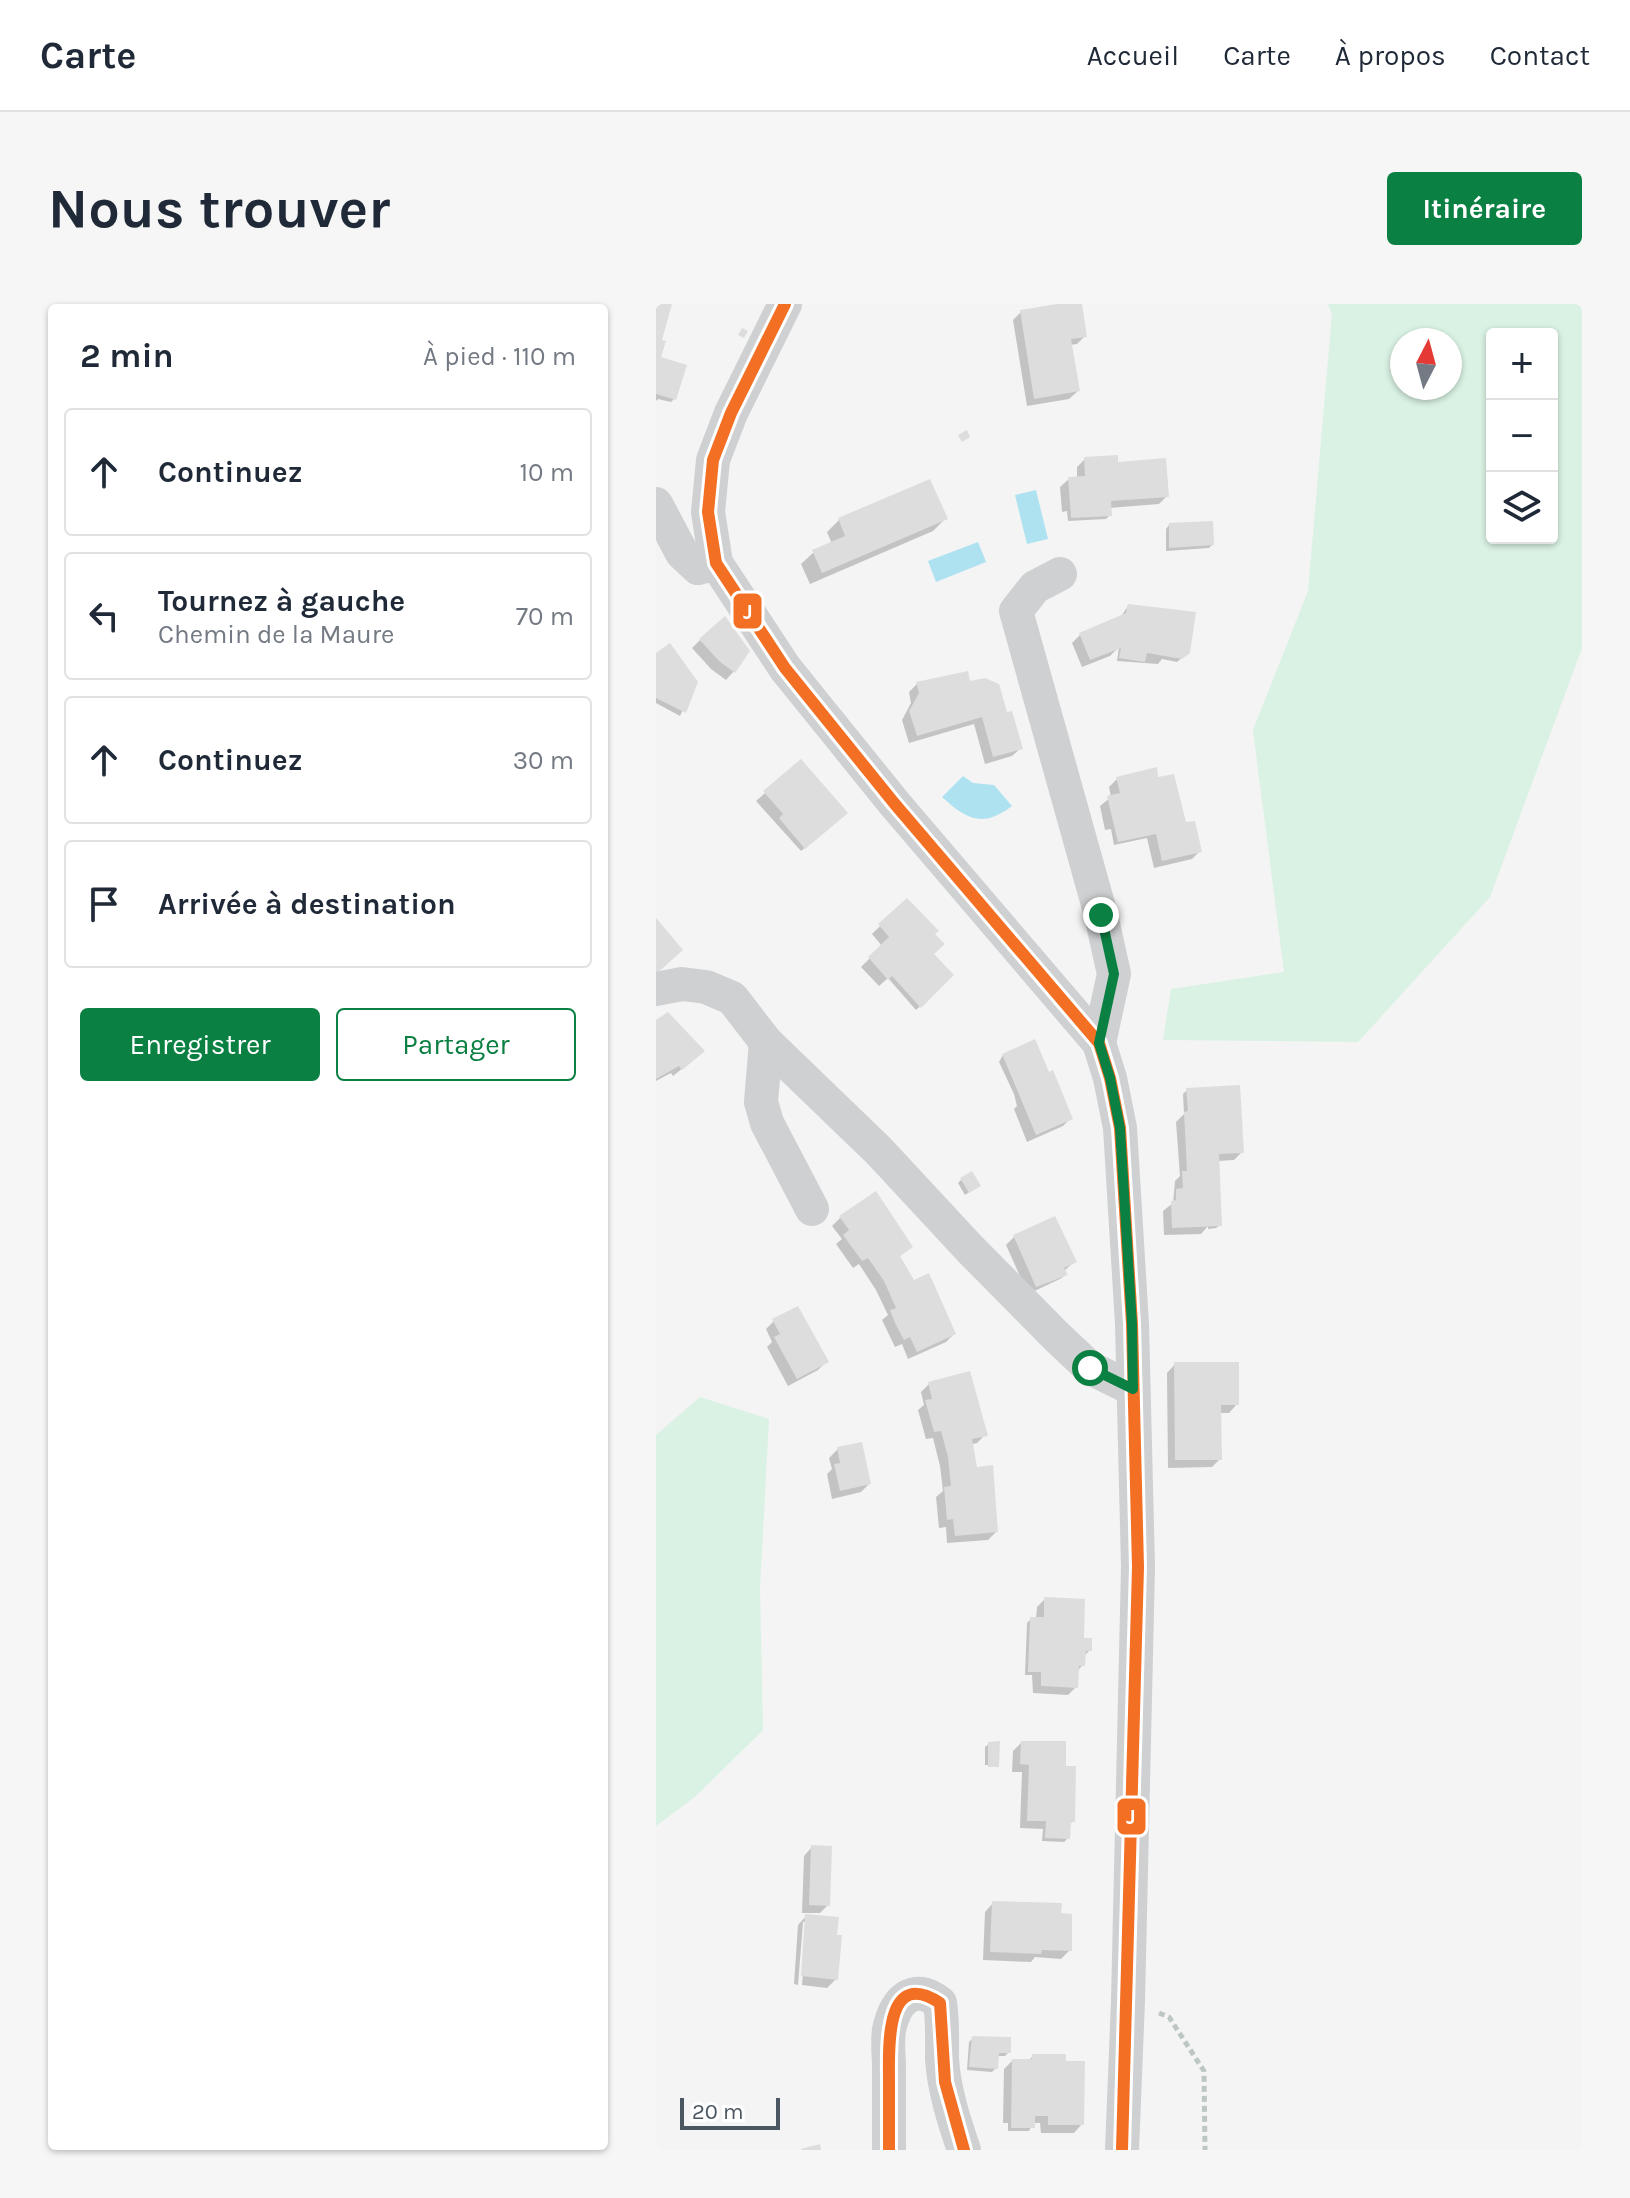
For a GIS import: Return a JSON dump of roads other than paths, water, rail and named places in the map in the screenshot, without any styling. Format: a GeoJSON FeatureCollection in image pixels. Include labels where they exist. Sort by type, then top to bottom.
{"type":"FeatureCollection","features":[{"type":"Feature","properties":{"kind":"street"},"geometry":{"type":"LineString","coordinates":[[785,304],[731,413],[713,460],[708,512],[716,563],[785,668],[894,803],[1099,1043],[1120,1128],[1132,1324],[1138,1567],[1122,2150]]}},
{"type":"Feature","properties":{"kind":"street"},"geometry":{"type":"LineString","coordinates":[[656,504],[682,553],[698,568],[716,563]]}},
{"type":"Feature","properties":{"kind":"street"},"geometry":{"type":"LineString","coordinates":[[1060,574],[1035,587],[1016,611],[1101,915],[1114,974],[1099,1043]]}},
{"type":"Feature","properties":{"kind":"street"},"geometry":{"type":"LineString","coordinates":[[656,989],[682,984],[706,987],[732,998],[766,1042],[879,1151],[1057,1337],[1090,1368],[1133,1389]]}},
{"type":"Feature","properties":{"kind":"street"},"geometry":{"type":"LineString","coordinates":[[766,1042],[761,1102],[767,1123],[812,1209]]}},
{"type":"Feature","properties":{"kind":"street"},"geometry":{"type":"LineString","coordinates":[[889,2150],[889,2031],[903,1998],[929,1994],[940,2003],[950,2107],[964,2150]]}},
{"type":"Feature","properties":{"kind":"water"},"geometry":{"type":"Polygon","coordinates":[[[1036,490],[1048,539],[1027,544],[1015,495],[1036,490]]]}},
{"type":"Feature","properties":{"kind":"water"},"geometry":{"type":"Polygon","coordinates":[[[978,542],[986,562],[936,582],[928,561],[978,542]]]}},
{"type":"Feature","properties":{"kind":"water"},"geometry":{"type":"Polygon","coordinates":[[[963,776],[973,783],[994,785],[1012,806],[984,819],[967,816],[942,797],[963,776]]]}}]}
